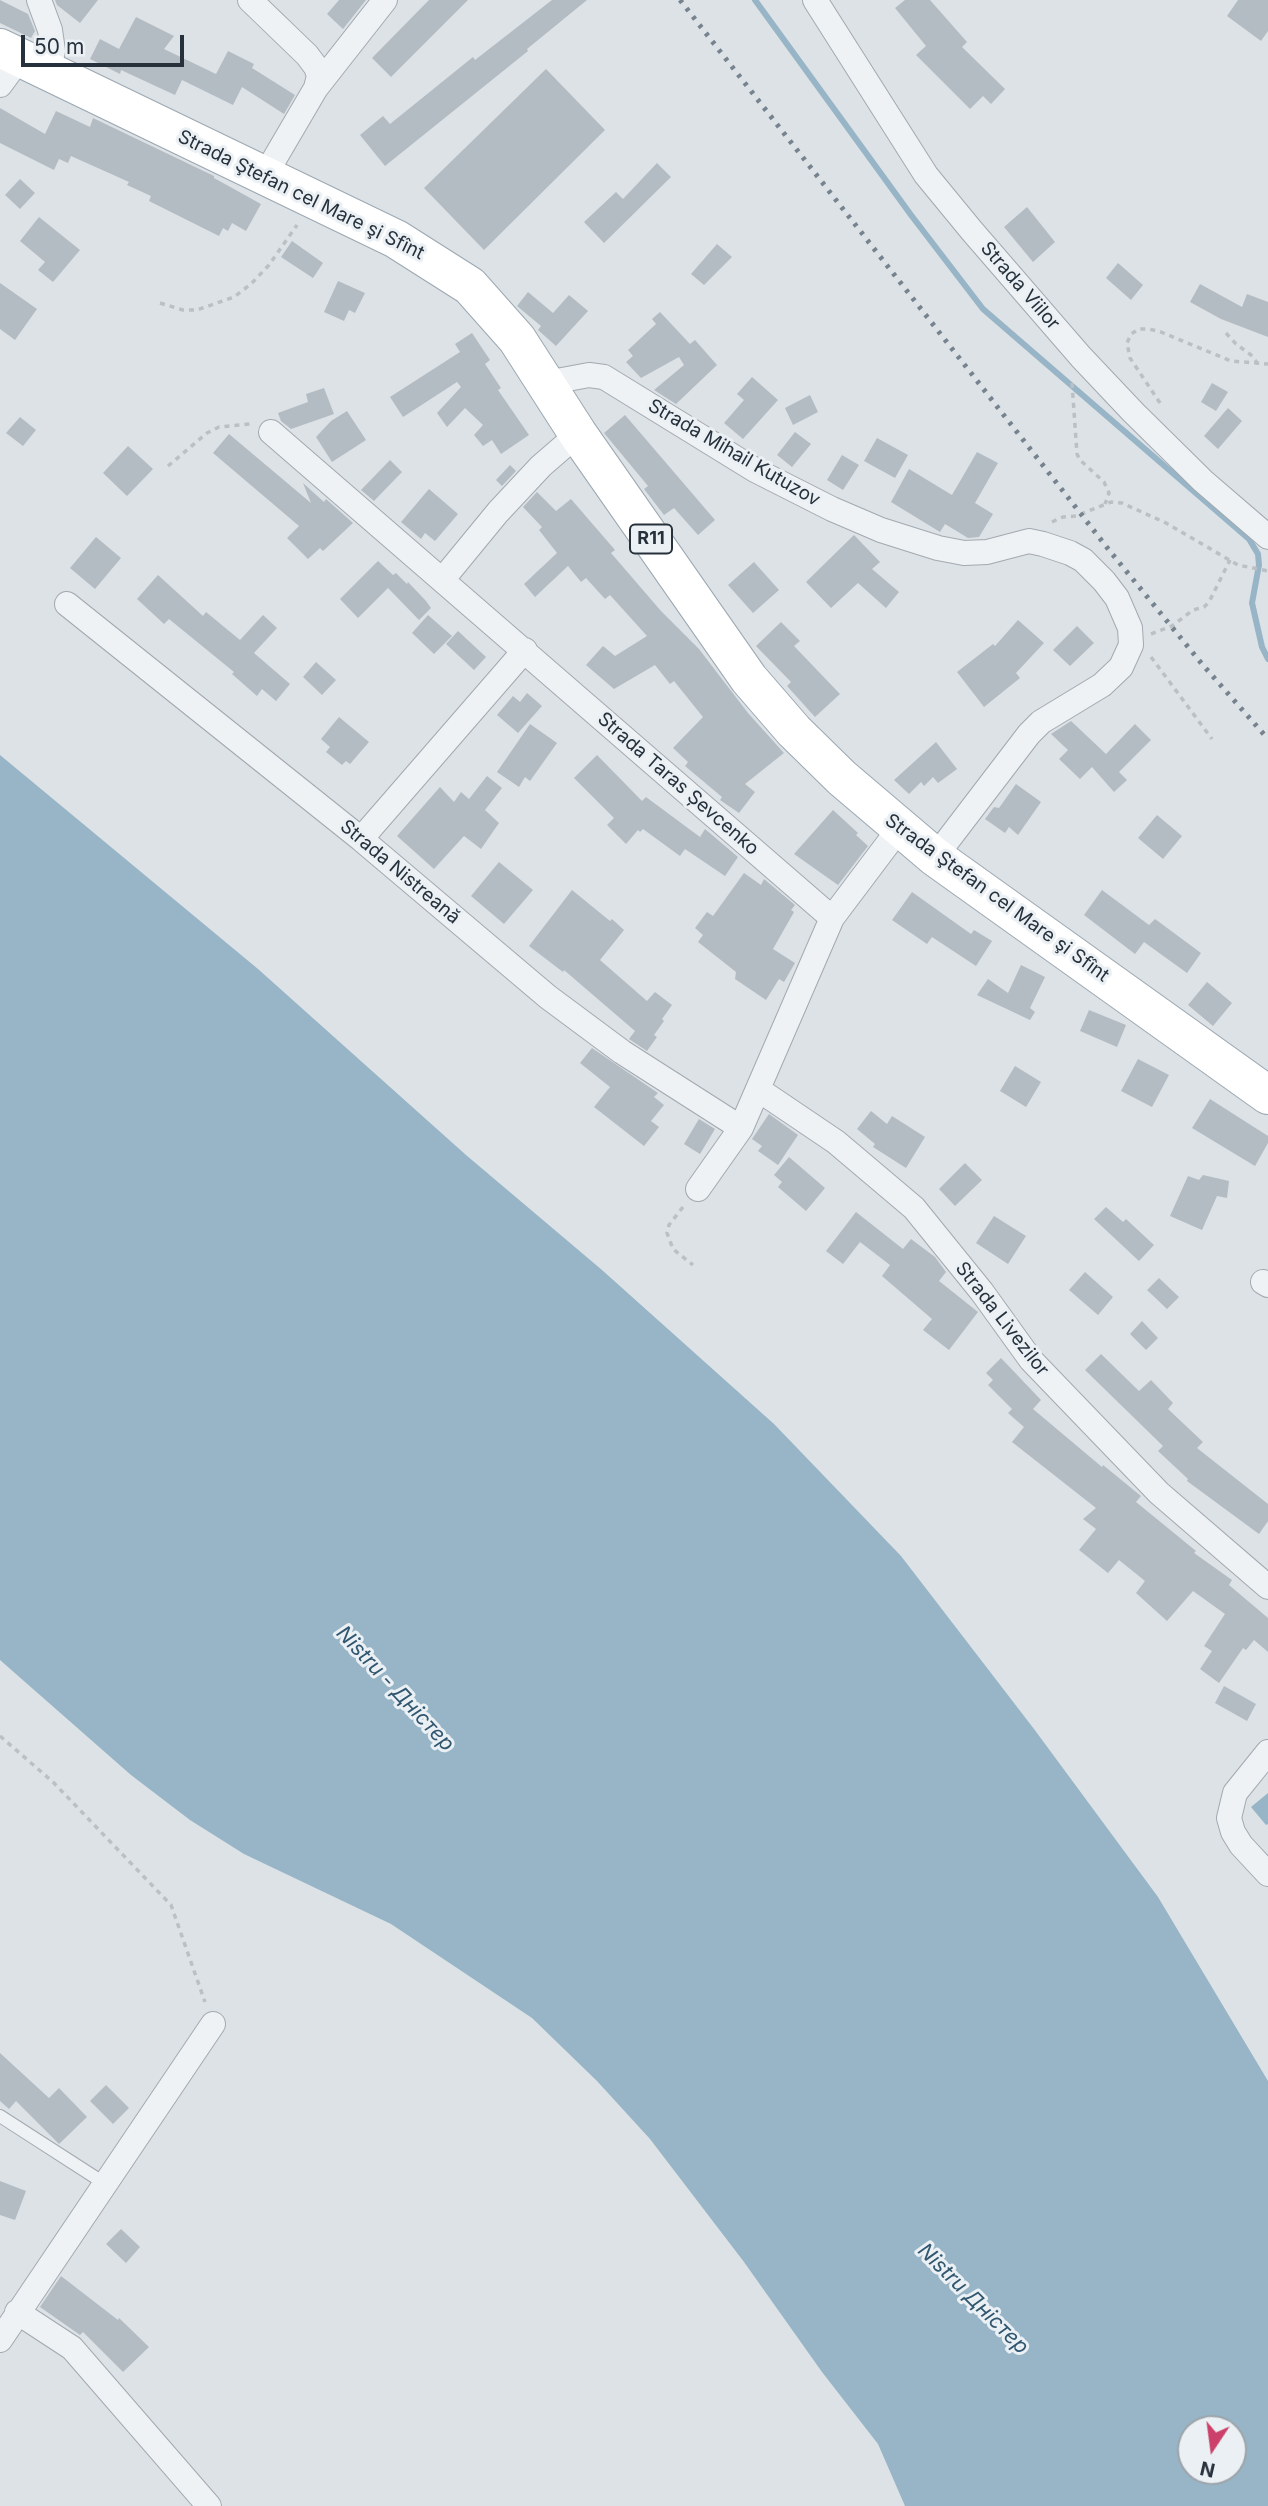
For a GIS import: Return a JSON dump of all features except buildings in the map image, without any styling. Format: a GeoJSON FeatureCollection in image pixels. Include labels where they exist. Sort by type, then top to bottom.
{"type":"FeatureCollection","features":[{"type":"Feature","properties":{"kind":"main road","name":"Strada Ştefan cel Mare şi Sfînt"},"geometry":{"type":"LineString","coordinates":[[17,66],[315,199],[396,239],[470,286],[517,339],[578,434],[749,679],[804,740],[842,778],[935,857],[1268,1095]]}},
{"type":"Feature","properties":{"kind":"street"},"geometry":{"type":"LineString","coordinates":[[17,66],[53,51],[50,30],[39,0]]}},
{"type":"Feature","properties":{"kind":"street"},"geometry":{"type":"LineString","coordinates":[[250,0],[290,36],[316,67],[319,76],[316,88]]}},
{"type":"Feature","properties":{"kind":"street"},"geometry":{"type":"LineString","coordinates":[[265,175],[316,88],[385,0]]}},
{"type":"Feature","properties":{"kind":"street","name":"Strada Viilor"},"geometry":{"type":"LineString","coordinates":[[815,0],[926,175],[1074,348],[1133,412],[1203,481],[1268,537]]}},
{"type":"Feature","properties":{"kind":"street","name":"Strada Mihail Kutuzov"},"geometry":{"type":"LineString","coordinates":[[546,383],[589,375],[604,377],[755,470],[832,509],[894,534],[964,553],[987,552],[1029,541],[1059,548],[1083,561],[1117,598],[1130,628],[1131,645]]}},
{"type":"Feature","properties":{"kind":"street","name":"Strada Taras Șevcenko"},"geometry":{"type":"LineString","coordinates":[[271,432],[832,918]]}},
{"type":"Feature","properties":{"kind":"street"},"geometry":{"type":"LineString","coordinates":[[443,579],[498,512],[541,466],[578,434]]}},
{"type":"Feature","properties":{"kind":"street","name":"Strada Nistreană"},"geometry":{"type":"LineString","coordinates":[[67,604],[361,839],[568,1012],[622,1052],[741,1128]]}},
{"type":"Feature","properties":{"kind":"street"},"geometry":{"type":"LineString","coordinates":[[935,857],[1029,734],[1041,722],[1102,685],[1121,667],[1131,645]]}},
{"type":"Feature","properties":{"kind":"street"},"geometry":{"type":"LineString","coordinates":[[361,839],[525,650]]}},
{"type":"Feature","properties":{"kind":"street"},"geometry":{"type":"LineString","coordinates":[[698,1189],[741,1128],[832,918],[900,829]]}},
{"type":"Feature","properties":{"kind":"street","name":"Strada Livezilor"},"geometry":{"type":"LineString","coordinates":[[759,1090],[836,1142],[914,1208],[982,1292],[1031,1360],[1052,1383],[1159,1493],[1268,1587]]}},
{"type":"Feature","properties":{"kind":"street"},"geometry":{"type":"LineString","coordinates":[[1268,1752],[1235,1793],[1229,1818],[1237,1839],[1268,1874]]}},
{"type":"Feature","properties":{"kind":"street"},"geometry":{"type":"LineString","coordinates":[[0,2340],[213,2024]]}},
{"type":"Feature","properties":{"kind":"street"},"geometry":{"type":"LineString","coordinates":[[17,2312],[72,2348],[209,2506]]}},
{"type":"Feature","properties":{"kind":"lane"},"geometry":{"type":"LineString","coordinates":[[0,2116],[104,2183]]}},
{"type":"Feature","properties":{"kind":"path"},"geometry":{"type":"LineString","coordinates":[[160,303],[183,310],[197,310],[234,297],[269,265],[315,199]]}},
{"type":"Feature","properties":{"kind":"path"},"geometry":{"type":"LineString","coordinates":[[1166,412],[1130,358],[1127,344],[1131,334],[1139,329],[1149,328],[1161,332],[1231,361],[1268,364]]}},
{"type":"Feature","properties":{"kind":"path"},"geometry":{"type":"LineString","coordinates":[[1226,332],[1258,365]]}},
{"type":"Feature","properties":{"kind":"path"},"geometry":{"type":"LineString","coordinates":[[1074,348],[1066,357],[1072,381],[1077,454],[1104,482],[1109,493],[1105,503]]}},
{"type":"Feature","properties":{"kind":"path"},"geometry":{"type":"LineString","coordinates":[[168,466],[219,426],[260,424],[271,432]]}},
{"type":"Feature","properties":{"kind":"path"},"geometry":{"type":"LineString","coordinates":[[1029,541],[1055,519],[1076,516],[1105,503],[1122,503],[1230,560],[1251,569],[1267,571]]}},
{"type":"Feature","properties":{"kind":"path"},"geometry":{"type":"LineString","coordinates":[[1131,645],[1172,626],[1193,610],[1204,607],[1230,560]]}},
{"type":"Feature","properties":{"kind":"path"},"geometry":{"type":"LineString","coordinates":[[1131,645],[1149,655],[1212,739]]}},
{"type":"Feature","properties":{"kind":"path"},"geometry":{"type":"LineString","coordinates":[[693,1265],[673,1249],[667,1233],[668,1225],[698,1189]]}},
{"type":"Feature","properties":{"kind":"path"},"geometry":{"type":"LineString","coordinates":[[0,1736],[53,1783],[171,1905],[213,2024]]}},
{"type":"Feature","properties":{"kind":"water"},"geometry":{"type":"Polygon","coordinates":[[[0,755],[258,969],[774,1424],[901,1556],[1158,1897],[1268,2081],[1268,2506],[905,2506],[878,2444],[650,2139],[597,2081],[532,2018],[391,1924],[244,1854],[190,1820],[131,1775],[0,1660],[0,755]]]}},
{"type":"Feature","properties":{"kind":"water"},"geometry":{"type":"Polygon","coordinates":[[[1268,1793],[1268,1824],[1266,1825],[1251,1807],[1268,1793]]]}},
{"type":"Feature","properties":{"kind":"waterway"},"geometry":{"type":"LineString","coordinates":[[755,0],[911,215],[983,309],[1249,539],[1258,554],[1259,565],[1252,603],[1262,647],[1268,659]]}},
{"type":"Feature","properties":{"kind":"railway"},"geometry":{"type":"LineString","coordinates":[[680,0],[1109,550],[1202,664],[1268,739]]}},
{"type":"Feature","properties":{"kind":"water label","name":"Nistru - Дністер"},"geometry":{"type":"Point","coordinates":[395,1689]}},
{"type":"Feature","properties":{"kind":"water label","name":"Nistru Дністер"},"geometry":{"type":"Point","coordinates":[973,2299]}}]}
